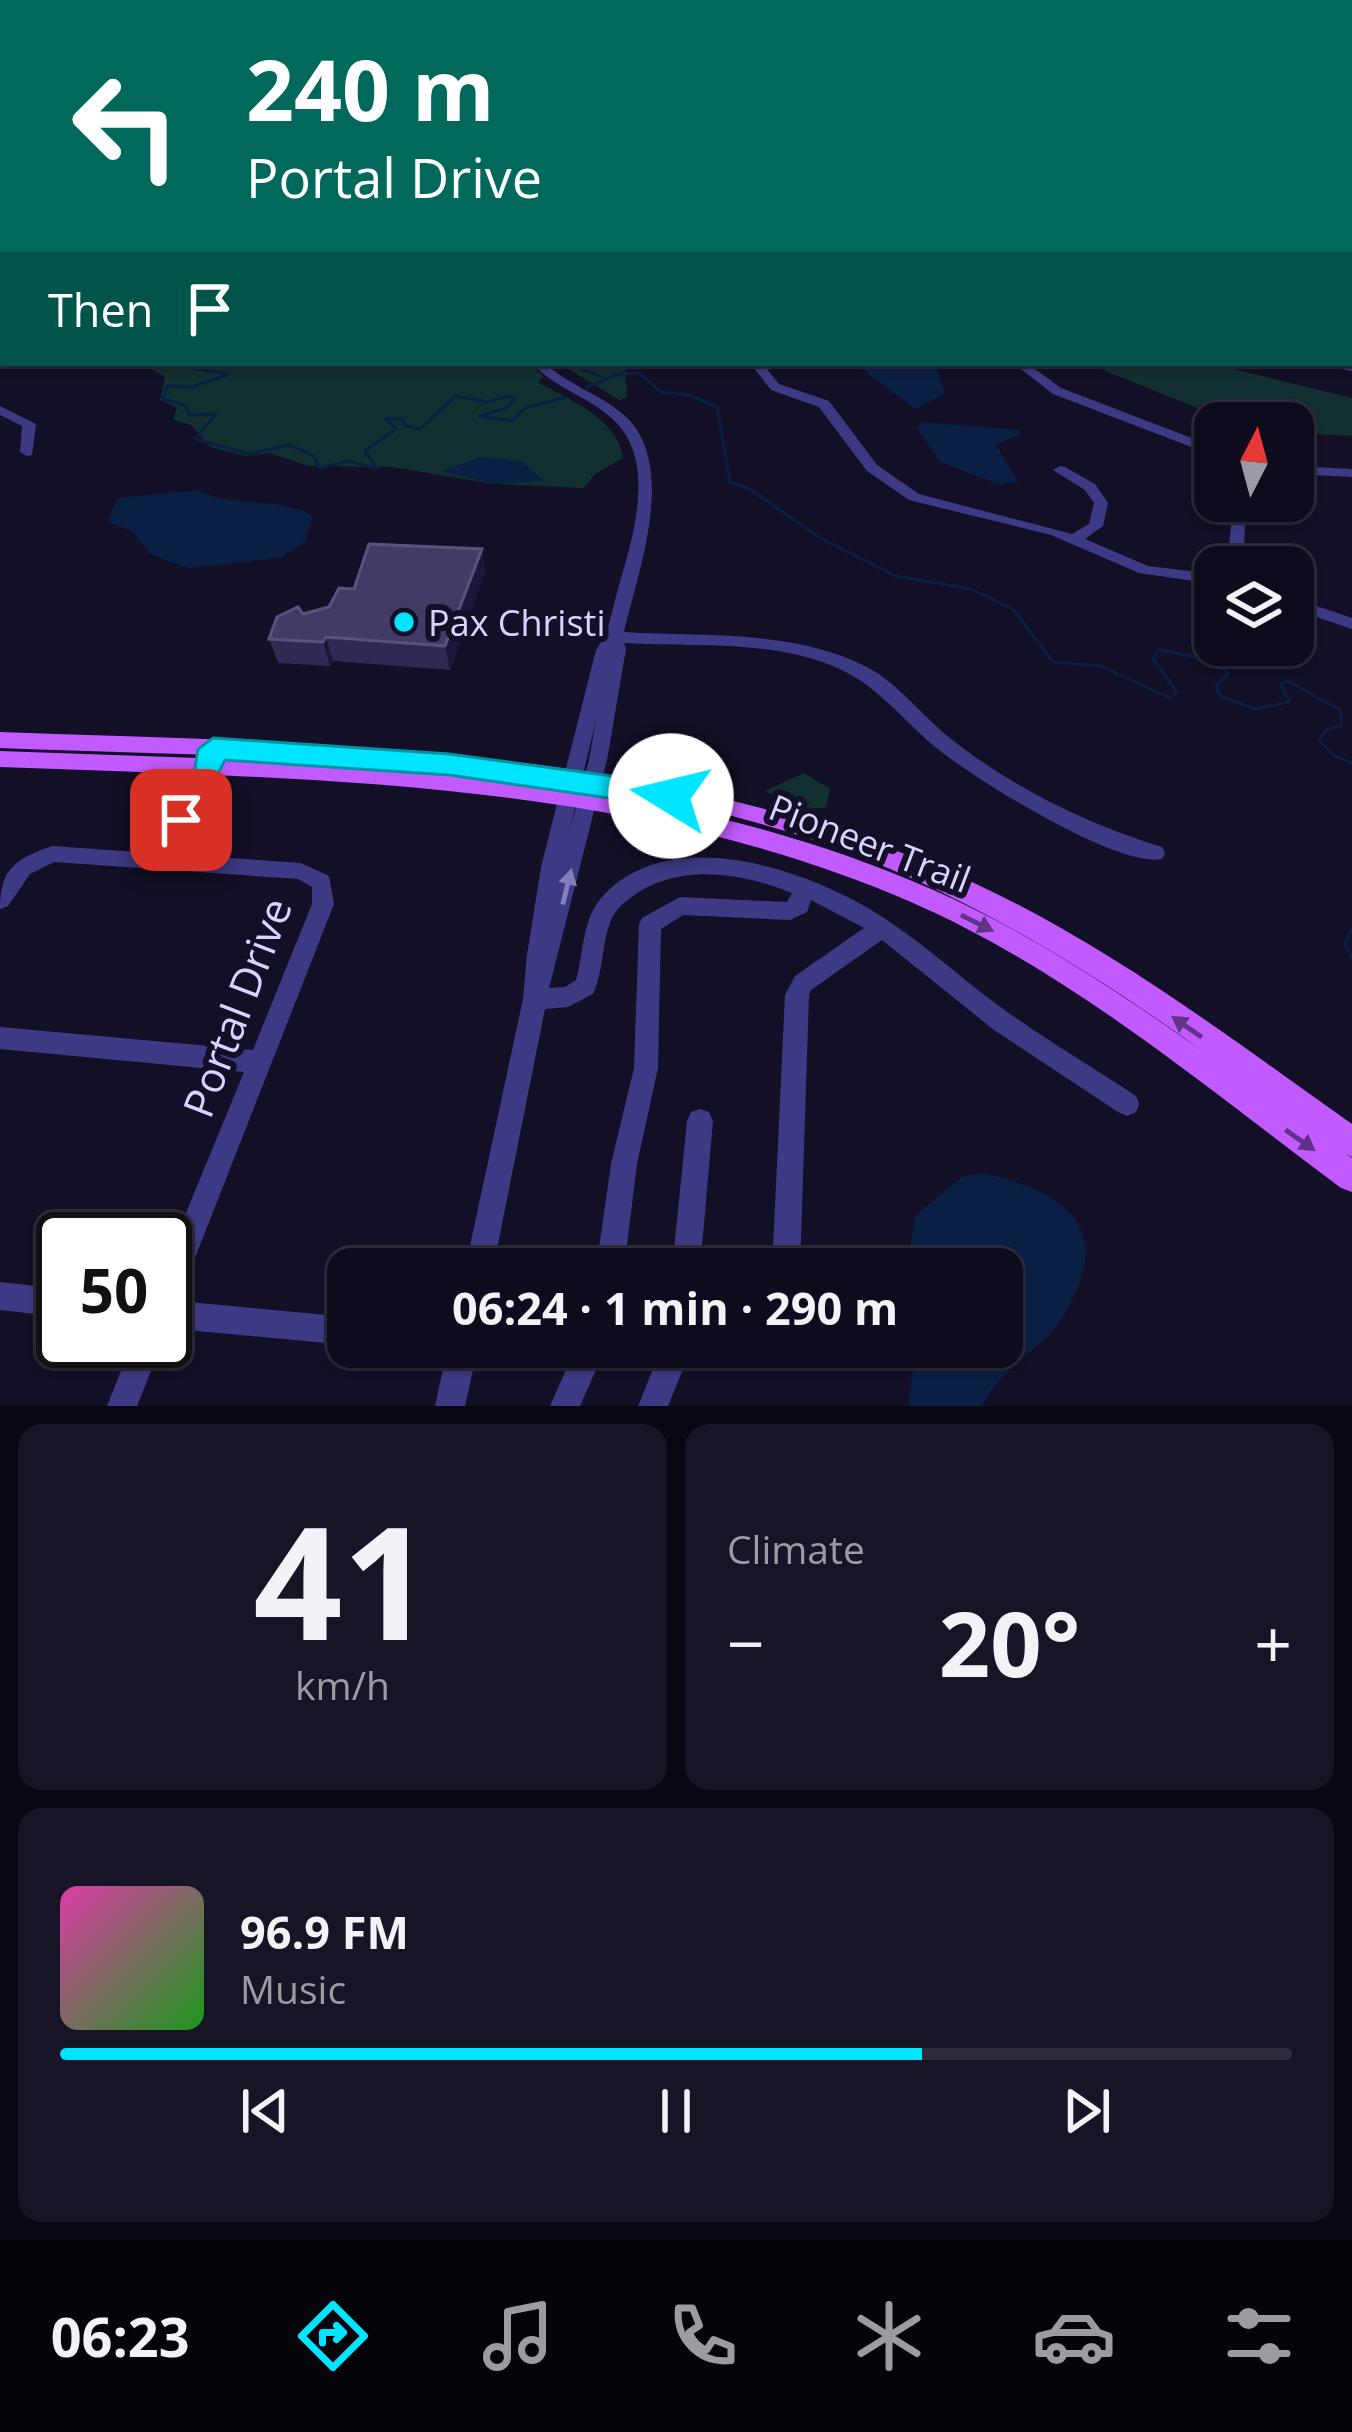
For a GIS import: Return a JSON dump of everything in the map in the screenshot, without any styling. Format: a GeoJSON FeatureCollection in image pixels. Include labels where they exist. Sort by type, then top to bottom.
{"type":"FeatureCollection","features":[{"type":"Feature","properties":{"kind":"main road","name":"Pioneer Trail"},"geometry":{"type":"LineString","coordinates":[[0,740],[362,777],[702,800],[789,822],[922,871],[1047,933],[1352,1142]]}},
{"type":"Feature","properties":{"kind":"main road","name":"Pioneer Trail"},"geometry":{"type":"LineString","coordinates":[[0,760],[211,758]]}},
{"type":"Feature","properties":{"kind":"main road","name":"Pioneer Trail"},"geometry":{"type":"LineString","coordinates":[[580,793],[759,836],[922,896],[1067,976],[1352,1178]]}},
{"type":"Feature","properties":{"kind":"street"},"geometry":{"type":"LineString","coordinates":[[483,1248],[535,999],[537,943],[613,678],[614,637],[646,489],[645,458],[624,422],[542,366]]}},
{"type":"Feature","properties":{"kind":"street"},"geometry":{"type":"LineString","coordinates":[[759,366],[776,386],[824,404],[872,468],[898,488],[933,504],[1074,538],[1145,570],[1194,576]]}},
{"type":"Feature","properties":{"kind":"street"},"geometry":{"type":"LineString","coordinates":[[1021,366],[1035,384],[1194,444]]}},
{"type":"Feature","properties":{"kind":"street"},"geometry":{"type":"LineString","coordinates":[[0,410],[29,424],[27,452]]}},
{"type":"Feature","properties":{"kind":"street"},"geometry":{"type":"LineString","coordinates":[[1060,470],[1090,487],[1101,503],[1096,526],[1074,538]]}},
{"type":"Feature","properties":{"kind":"street"},"geometry":{"type":"LineString","coordinates":[[1314,471],[1352,473]]}},
{"type":"Feature","properties":{"kind":"street"},"geometry":{"type":"LineString","coordinates":[[1314,610],[1352,624]]}},
{"type":"Feature","properties":{"kind":"street"},"geometry":{"type":"LineString","coordinates":[[614,637],[783,649],[834,659],[878,681],[970,761],[1113,843],[1155,853]]}},
{"type":"Feature","properties":{"kind":"street"},"geometry":{"type":"LineString","coordinates":[[0,900],[23,868],[52,854],[158,860],[211,758]]}},
{"type":"Feature","properties":{"kind":"street","name":"Portal Drive"},"geometry":{"type":"LineString","coordinates":[[158,860],[301,871],[322,882],[323,904],[192,1232]]}},
{"type":"Feature","properties":{"kind":"street"},"geometry":{"type":"LineString","coordinates":[[535,999],[568,997],[585,988],[603,912],[628,885],[647,875],[716,867],[805,886],[882,928],[1002,1022],[1127,1104]]}},
{"type":"Feature","properties":{"kind":"street"},"geometry":{"type":"LineString","coordinates":[[613,1248],[624,1164],[646,1068],[650,925],[680,906],[790,911],[799,905],[805,886]]}},
{"type":"Feature","properties":{"kind":"street"},"geometry":{"type":"LineString","coordinates":[[787,1248],[797,995],[803,982],[882,928]]}},
{"type":"Feature","properties":{"kind":"street"},"geometry":{"type":"LineString","coordinates":[[0,1038],[260,1062]]}},
{"type":"Feature","properties":{"kind":"street"},"geometry":{"type":"LineString","coordinates":[[688,1248],[700,1121]]}},
{"type":"Feature","properties":{"kind":"street"},"geometry":{"type":"LineString","coordinates":[[0,1296],[36,1300]]}},
{"type":"Feature","properties":{"kind":"street"},"geometry":{"type":"LineString","coordinates":[[192,1317],[327,1329]]}},
{"type":"Feature","properties":{"kind":"street"},"geometry":{"type":"LineString","coordinates":[[122,1406],[137,1368]]}},
{"type":"Feature","properties":{"kind":"street"},"geometry":{"type":"LineString","coordinates":[[450,1406],[458,1368]]}},
{"type":"Feature","properties":{"kind":"street"},"geometry":{"type":"LineString","coordinates":[[565,1406],[582,1368]]}},
{"type":"Feature","properties":{"kind":"street"},"geometry":{"type":"LineString","coordinates":[[653,1406],[668,1368]]}},
{"type":"Feature","properties":{"kind":"green space"},"geometry":{"type":"Polygon","coordinates":[[[146,366],[533,366],[544,377],[538,382],[602,421],[623,458],[595,474],[584,488],[494,484],[392,467],[308,466],[270,453],[245,456],[210,447],[191,425],[173,420],[177,408],[160,400],[165,377],[146,366]]]}},
{"type":"Feature","properties":{"kind":"green space"},"geometry":{"type":"Polygon","coordinates":[[[564,366],[631,366],[625,370],[627,398],[619,400],[564,366]]]}},
{"type":"Feature","properties":{"kind":"green space"},"geometry":{"type":"Polygon","coordinates":[[[1093,366],[1221,366],[1352,398],[1352,436],[1314,434],[1314,402],[1194,402],[1194,407],[1093,366]]]}},
{"type":"Feature","properties":{"kind":"green space"},"geometry":{"type":"Polygon","coordinates":[[[804,773],[830,789],[826,808],[802,808],[765,791],[804,773]]]}},
{"type":"Feature","properties":{"kind":"water"},"geometry":{"type":"Polygon","coordinates":[[[858,366],[936,366],[945,394],[915,409],[858,366]]]}},
{"type":"Feature","properties":{"kind":"water"},"geometry":{"type":"Polygon","coordinates":[[[922,422],[1019,430],[1021,434],[996,445],[1018,481],[1001,485],[940,462],[917,428],[922,422]]]}},
{"type":"Feature","properties":{"kind":"water"},"geometry":{"type":"Polygon","coordinates":[[[481,457],[522,461],[544,481],[494,484],[441,471],[481,457]]]}},
{"type":"Feature","properties":{"kind":"water"},"geometry":{"type":"Polygon","coordinates":[[[197,490],[226,499],[285,506],[313,516],[305,542],[280,558],[189,568],[152,555],[131,531],[107,521],[118,498],[197,490]]]}},
{"type":"Feature","properties":{"kind":"water"},"geometry":{"type":"Polygon","coordinates":[[[982,1173],[1039,1191],[1060,1204],[1084,1238],[1085,1261],[1078,1287],[1053,1330],[1023,1358],[1023,1248],[910,1248],[915,1216],[963,1176],[982,1173]]]}},
{"type":"Feature","properties":{"kind":"water"},"geometry":{"type":"Polygon","coordinates":[[[913,1368],[1012,1368],[982,1406],[908,1406],[913,1368]]]}},
{"type":"Feature","properties":{"kind":"building","name":"Pax Christi"},"geometry":{"type":"Polygon","coordinates":[[[369,544],[482,549],[445,646],[326,637],[323,642],[269,639],[277,617],[298,607],[303,614],[329,607],[339,588],[354,589],[369,544]]]}},
{"type":"Feature","properties":{"kind":"waterway"},"geometry":{"type":"LineString","coordinates":[[177,366],[229,374],[192,387],[167,386],[163,399],[185,405],[190,415],[216,414],[195,439],[249,454],[289,445],[314,456],[319,468],[348,461],[377,468],[365,451],[396,429],[386,419],[402,419],[404,425],[420,429],[455,396],[487,402],[509,396],[514,399],[507,408],[480,416],[512,421],[525,408],[566,397]]}},
{"type":"Feature","properties":{"kind":"waterway"},"geometry":{"type":"LineString","coordinates":[[585,366],[581,368],[602,377]]}},
{"type":"Feature","properties":{"kind":"waterway"},"geometry":{"type":"LineString","coordinates":[[587,387],[618,374],[639,373],[661,392],[689,395],[717,407],[730,482],[750,489],[820,538],[896,576],[971,589],[1013,609],[1053,662],[1101,666],[1170,698],[1177,692],[1153,659],[1159,650],[1206,659],[1229,673],[1216,686],[1220,696],[1256,709],[1289,702],[1281,684],[1288,681],[1340,710],[1342,725],[1326,730],[1319,740],[1333,755],[1352,763]]}},
{"type":"Feature","properties":{"kind":"waterway"},"geometry":{"type":"LineString","coordinates":[[1352,929],[1345,944],[1352,958]]}},
{"type":"Feature","properties":{"kind":"place","name":"Pax Christi"},"geometry":{"type":"Point","coordinates":[404,622]}},
{"type":"Feature","properties":{"kind":"route"},"geometry":{"type":"LineString","coordinates":[[181,820],[209,768],[213,749],[449,764],[671,796]]}}]}
